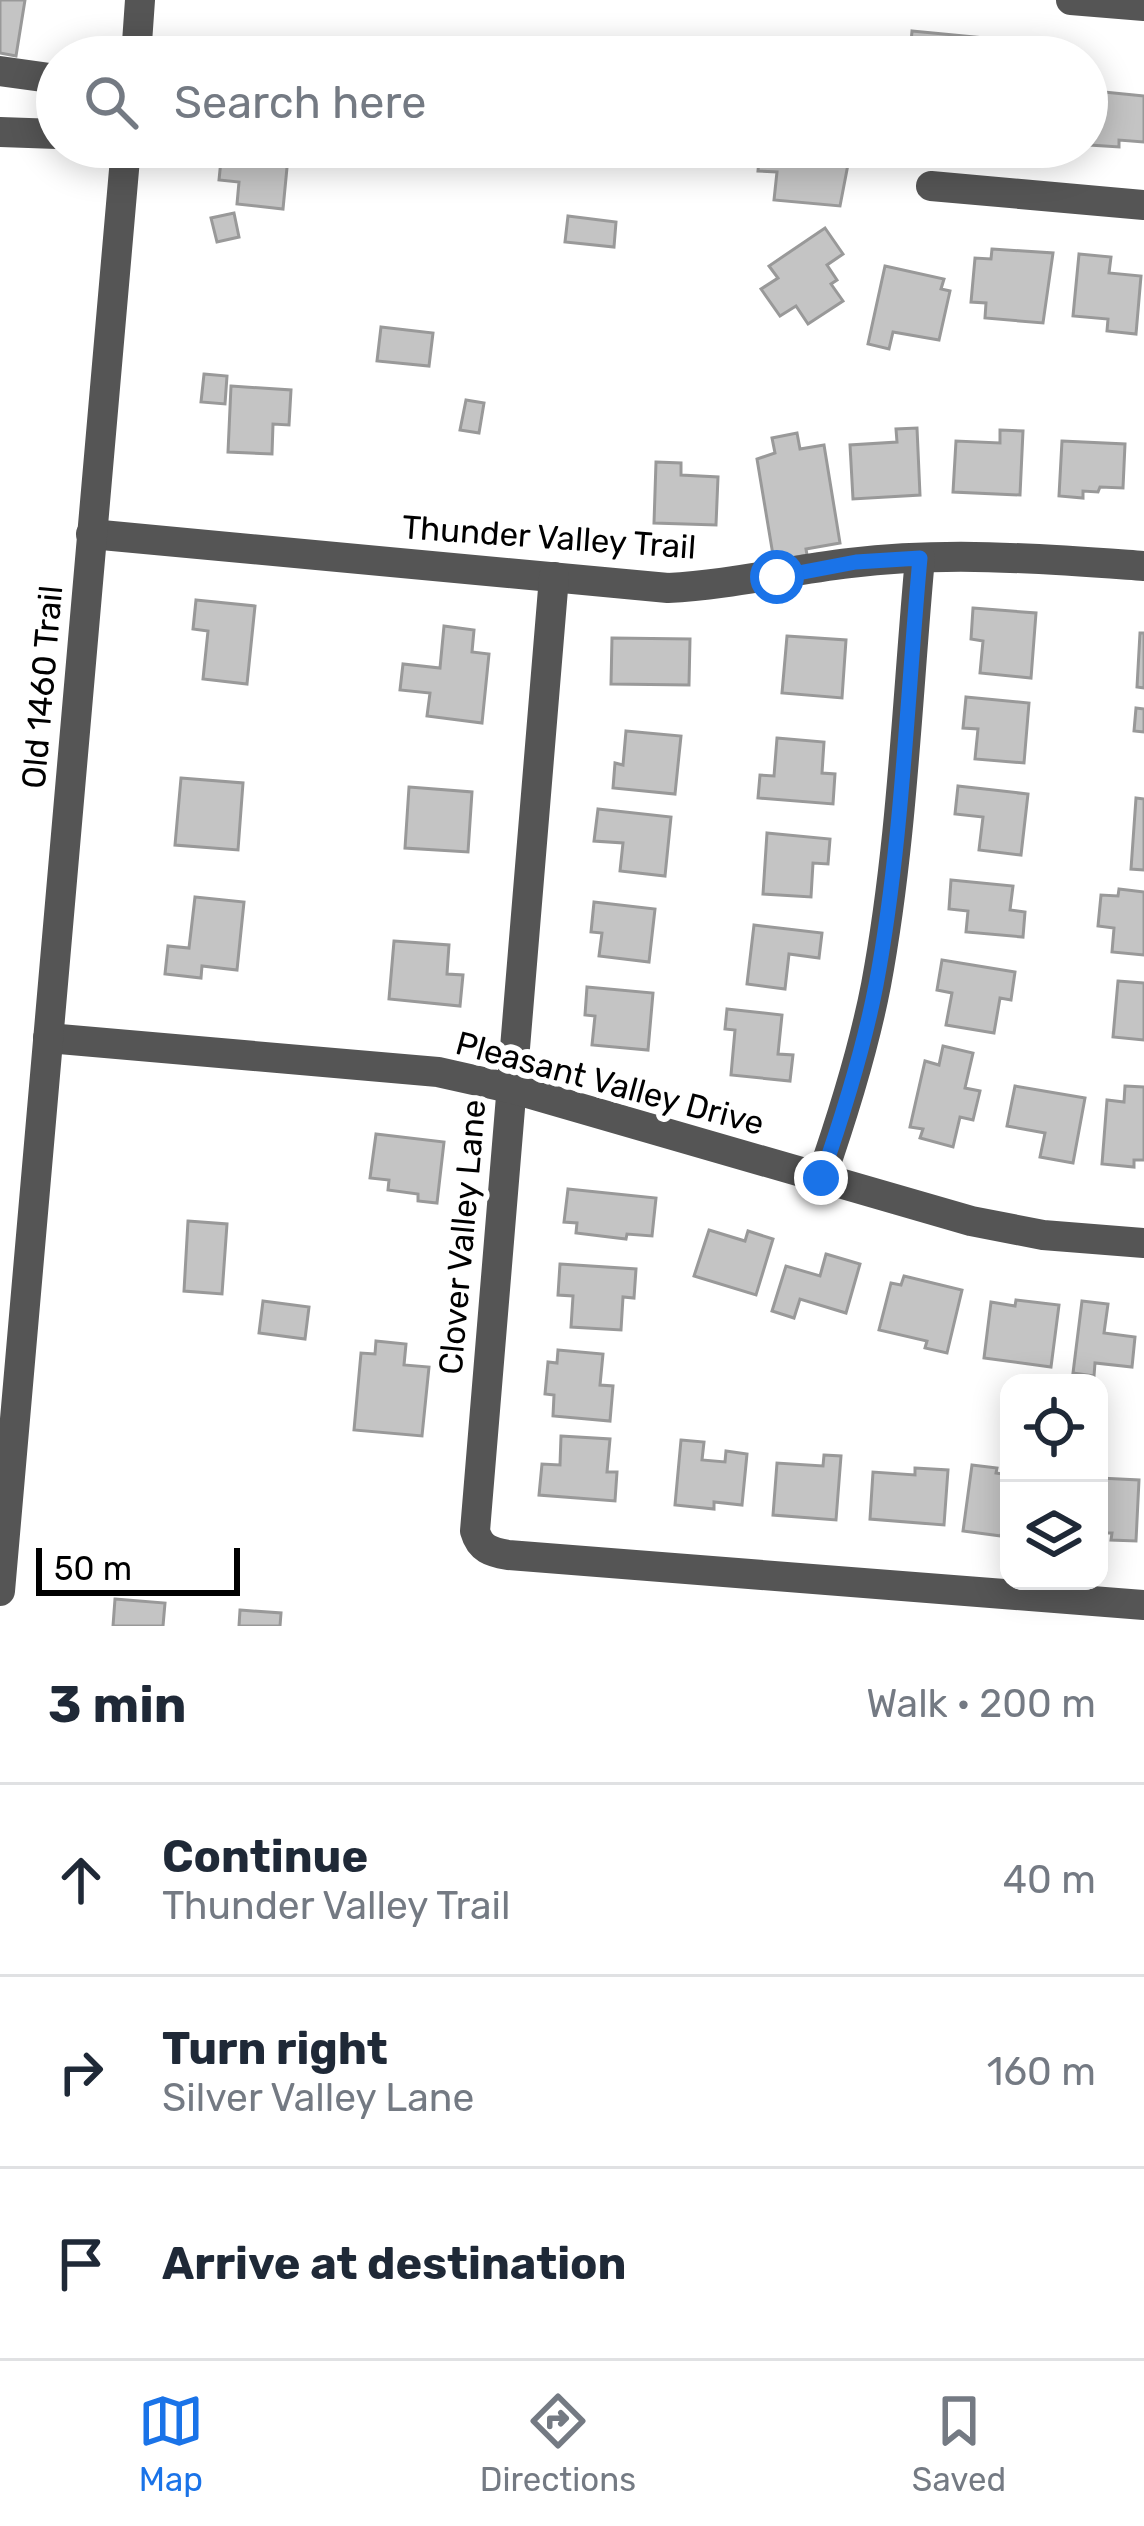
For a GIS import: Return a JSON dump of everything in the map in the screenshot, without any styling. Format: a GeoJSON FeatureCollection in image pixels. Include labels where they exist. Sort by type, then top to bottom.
{"type":"FeatureCollection","features":[{"type":"Feature","properties":{"kind":"street"},"geometry":{"type":"LineString","coordinates":[[137,36],[140,0]]}},
{"type":"Feature","properties":{"kind":"street"},"geometry":{"type":"LineString","coordinates":[[1071,0],[1144,7]]}},
{"type":"Feature","properties":{"kind":"street"},"geometry":{"type":"LineString","coordinates":[[0,71],[36,76]]}},
{"type":"Feature","properties":{"kind":"street"},"geometry":{"type":"LineString","coordinates":[[0,132],[36,133]]}},
{"type":"Feature","properties":{"kind":"street","name":"Old 1460 Trail"},"geometry":{"type":"LineString","coordinates":[[0,1591],[124,168]]}},
{"type":"Feature","properties":{"kind":"street"},"geometry":{"type":"LineString","coordinates":[[931,186],[1144,205]]}},
{"type":"Feature","properties":{"kind":"street","name":"Thunder Valley Trail"},"geometry":{"type":"LineString","coordinates":[[92,534],[668,588],[920,558],[999,556],[1144,566]]}},
{"type":"Feature","properties":{"kind":"street"},"geometry":{"type":"LineString","coordinates":[[821,1178],[854,1081],[876,982],[920,558]]}},
{"type":"Feature","properties":{"kind":"street","name":"Clover Valley Lane"},"geometry":{"type":"LineString","coordinates":[[554,577],[475,1531],[480,1544],[508,1555],[1144,1605]]}},
{"type":"Feature","properties":{"kind":"street","name":"Pleasant Valley Drive"},"geometry":{"type":"LineString","coordinates":[[48,1038],[439,1072],[510,1088],[989,1225],[1043,1235],[1144,1243]]}},
{"type":"Feature","properties":{"kind":"building"},"geometry":{"type":"Polygon","coordinates":[[[0,0],[25,0],[16,56],[0,53],[0,0]]]}},
{"type":"Feature","properties":{"kind":"building"},"geometry":{"type":"Polygon","coordinates":[[[912,31],[965,36],[912,36],[912,31]]]}},
{"type":"Feature","properties":{"kind":"building"},"geometry":{"type":"Polygon","coordinates":[[[1108,92],[1144,96],[1144,142],[1119,140],[1119,147],[1108,146],[1108,92]]]}},
{"type":"Feature","properties":{"kind":"building"},"geometry":{"type":"Polygon","coordinates":[[[220,168],[287,168],[283,209],[237,204],[239,182],[219,180],[220,168]]]}},
{"type":"Feature","properties":{"kind":"building"},"geometry":{"type":"Polygon","coordinates":[[[847,168],[840,206],[774,200],[777,172],[758,171],[847,168]]]}},
{"type":"Feature","properties":{"kind":"building"},"geometry":{"type":"Polygon","coordinates":[[[234,213],[239,237],[217,242],[211,218],[234,213]]]}},
{"type":"Feature","properties":{"kind":"building"},"geometry":{"type":"Polygon","coordinates":[[[568,216],[616,222],[614,247],[565,242],[568,216]]]}},
{"type":"Feature","properties":{"kind":"building"},"geometry":{"type":"Polygon","coordinates":[[[825,228],[843,254],[827,265],[837,280],[831,284],[843,301],[808,324],[796,306],[780,316],[761,289],[778,278],[769,266],[825,228]]]}},
{"type":"Feature","properties":{"kind":"building"},"geometry":{"type":"Polygon","coordinates":[[[992,249],[1053,253],[1043,323],[985,318],[986,303],[971,302],[975,258],[991,259],[992,249]]]}},
{"type":"Feature","properties":{"kind":"building"},"geometry":{"type":"Polygon","coordinates":[[[1079,254],[1111,257],[1109,273],[1141,276],[1136,334],[1107,331],[1108,319],[1073,316],[1079,254]]]}},
{"type":"Feature","properties":{"kind":"building"},"geometry":{"type":"Polygon","coordinates":[[[885,266],[944,279],[941,289],[950,291],[939,340],[893,332],[889,349],[868,344],[885,266]]]}},
{"type":"Feature","properties":{"kind":"building"},"geometry":{"type":"Polygon","coordinates":[[[381,327],[433,333],[429,366],[377,361],[381,327]]]}},
{"type":"Feature","properties":{"kind":"building"},"geometry":{"type":"Polygon","coordinates":[[[204,374],[227,376],[225,404],[201,402],[204,374]]]}},
{"type":"Feature","properties":{"kind":"building"},"geometry":{"type":"Polygon","coordinates":[[[231,386],[291,390],[289,425],[273,424],[272,454],[228,452],[231,386]]]}},
{"type":"Feature","properties":{"kind":"building"},"geometry":{"type":"Polygon","coordinates":[[[466,400],[484,403],[479,433],[460,430],[466,400]]]}},
{"type":"Feature","properties":{"kind":"building"},"geometry":{"type":"Polygon","coordinates":[[[917,428],[920,495],[853,499],[850,445],[897,442],[896,429],[917,428]]]}},
{"type":"Feature","properties":{"kind":"building"},"geometry":{"type":"Polygon","coordinates":[[[1000,430],[1023,431],[1020,495],[953,492],[956,441],[1000,443],[1000,430]]]}},
{"type":"Feature","properties":{"kind":"building"},"geometry":{"type":"Polygon","coordinates":[[[797,433],[800,449],[824,445],[840,543],[774,561],[757,459],[775,453],[772,438],[797,433]]]}},
{"type":"Feature","properties":{"kind":"building"},"geometry":{"type":"Polygon","coordinates":[[[1062,441],[1125,444],[1123,488],[1083,491],[1083,498],[1059,496],[1062,441]]]}},
{"type":"Feature","properties":{"kind":"building"},"geometry":{"type":"Polygon","coordinates":[[[656,462],[681,463],[681,475],[718,477],[716,525],[654,523],[656,462]]]}},
{"type":"Feature","properties":{"kind":"building"},"geometry":{"type":"Polygon","coordinates":[[[196,600],[255,606],[247,684],[203,679],[208,631],[193,629],[196,600]]]}},
{"type":"Feature","properties":{"kind":"building"},"geometry":{"type":"Polygon","coordinates":[[[973,608],[1036,613],[1031,678],[980,673],[983,641],[971,639],[973,608]]]}},
{"type":"Feature","properties":{"kind":"building"},"geometry":{"type":"Polygon","coordinates":[[[444,626],[474,630],[472,652],[489,654],[482,723],[427,716],[430,693],[400,690],[403,664],[440,668],[444,626]]]}},
{"type":"Feature","properties":{"kind":"building"},"geometry":{"type":"Polygon","coordinates":[[[1140,633],[1144,633],[1144,688],[1137,687],[1140,633]]]}},
{"type":"Feature","properties":{"kind":"building"},"geometry":{"type":"Polygon","coordinates":[[[787,636],[846,640],[842,698],[782,693],[787,636]]]}},
{"type":"Feature","properties":{"kind":"building"},"geometry":{"type":"Polygon","coordinates":[[[612,638],[690,639],[689,685],[611,684],[612,638]]]}},
{"type":"Feature","properties":{"kind":"building"},"geometry":{"type":"Polygon","coordinates":[[[966,697],[1029,703],[1024,763],[975,759],[978,729],[963,728],[966,697]]]}},
{"type":"Feature","properties":{"kind":"building"},"geometry":{"type":"Polygon","coordinates":[[[1136,708],[1144,709],[1144,732],[1134,731],[1136,708]]]}},
{"type":"Feature","properties":{"kind":"building"},"geometry":{"type":"Polygon","coordinates":[[[626,731],[681,736],[675,794],[613,788],[615,763],[623,765],[626,731]]]}},
{"type":"Feature","properties":{"kind":"building"},"geometry":{"type":"Polygon","coordinates":[[[777,738],[824,742],[822,773],[835,774],[833,804],[758,798],[760,775],[774,776],[777,738]]]}},
{"type":"Feature","properties":{"kind":"building"},"geometry":{"type":"Polygon","coordinates":[[[181,778],[243,783],[238,850],[175,845],[181,778]]]}},
{"type":"Feature","properties":{"kind":"building"},"geometry":{"type":"Polygon","coordinates":[[[958,786],[1028,794],[1021,855],[979,850],[983,817],[955,814],[958,786]]]}},
{"type":"Feature","properties":{"kind":"building"},"geometry":{"type":"Polygon","coordinates":[[[409,787],[472,792],[468,852],[405,848],[409,787]]]}},
{"type":"Feature","properties":{"kind":"building"},"geometry":{"type":"Polygon","coordinates":[[[1136,798],[1144,799],[1144,870],[1131,869],[1136,798]]]}},
{"type":"Feature","properties":{"kind":"building"},"geometry":{"type":"Polygon","coordinates":[[[598,809],[671,817],[665,876],[620,871],[623,843],[594,841],[598,809]]]}},
{"type":"Feature","properties":{"kind":"building"},"geometry":{"type":"Polygon","coordinates":[[[767,833],[830,839],[828,864],[813,863],[811,897],[763,894],[767,833]]]}},
{"type":"Feature","properties":{"kind":"building"},"geometry":{"type":"Polygon","coordinates":[[[951,880],[1013,886],[1010,910],[1025,912],[1023,937],[966,932],[968,911],[949,909],[951,880]]]}},
{"type":"Feature","properties":{"kind":"building"},"geometry":{"type":"Polygon","coordinates":[[[1119,889],[1144,892],[1144,955],[1112,952],[1114,928],[1098,926],[1101,895],[1118,896],[1119,889]]]}},
{"type":"Feature","properties":{"kind":"building"},"geometry":{"type":"Polygon","coordinates":[[[195,897],[244,902],[237,970],[202,966],[201,978],[165,974],[168,946],[189,948],[195,897]]]}},
{"type":"Feature","properties":{"kind":"building"},"geometry":{"type":"Polygon","coordinates":[[[594,902],[655,909],[649,962],[599,956],[602,933],[591,932],[594,902]]]}},
{"type":"Feature","properties":{"kind":"building"},"geometry":{"type":"Polygon","coordinates":[[[754,925],[822,933],[819,958],[789,954],[785,989],[747,984],[754,925]]]}},
{"type":"Feature","properties":{"kind":"building"},"geometry":{"type":"Polygon","coordinates":[[[394,941],[449,945],[447,974],[463,975],[460,1006],[389,999],[394,941]]]}},
{"type":"Feature","properties":{"kind":"building"},"geometry":{"type":"Polygon","coordinates":[[[942,960],[1015,972],[1011,1000],[1000,998],[994,1033],[946,1025],[952,993],[937,990],[942,960]]]}},
{"type":"Feature","properties":{"kind":"building"},"geometry":{"type":"Polygon","coordinates":[[[1118,981],[1144,983],[1144,1040],[1113,1037],[1118,981]]]}},
{"type":"Feature","properties":{"kind":"building"},"geometry":{"type":"Polygon","coordinates":[[[587,987],[653,993],[648,1050],[592,1045],[595,1016],[585,1015],[587,987]]]}},
{"type":"Feature","properties":{"kind":"building"},"geometry":{"type":"Polygon","coordinates":[[[727,1009],[782,1015],[778,1054],[793,1055],[790,1081],[731,1075],[735,1030],[725,1029],[727,1009]]]}},
{"type":"Feature","properties":{"kind":"building"},"geometry":{"type":"Polygon","coordinates":[[[943,1046],[973,1053],[965,1088],[980,1091],[973,1120],[960,1117],[953,1147],[920,1138],[923,1129],[910,1127],[925,1061],[939,1065],[943,1046]]]}},
{"type":"Feature","properties":{"kind":"building"},"geometry":{"type":"Polygon","coordinates":[[[1015,1086],[1085,1098],[1073,1163],[1040,1157],[1045,1133],[1007,1126],[1015,1086]]]}},
{"type":"Feature","properties":{"kind":"building"},"geometry":{"type":"Polygon","coordinates":[[[1125,1086],[1144,1087],[1144,1160],[1134,1160],[1134,1167],[1102,1164],[1107,1100],[1124,1102],[1125,1086]]]}},
{"type":"Feature","properties":{"kind":"building"},"geometry":{"type":"Polygon","coordinates":[[[376,1134],[444,1142],[437,1203],[418,1201],[418,1194],[388,1190],[389,1180],[370,1178],[376,1134]]]}},
{"type":"Feature","properties":{"kind":"building"},"geometry":{"type":"Polygon","coordinates":[[[568,1189],[656,1198],[652,1236],[627,1234],[626,1239],[576,1233],[577,1223],[564,1222],[568,1189]]]}},
{"type":"Feature","properties":{"kind":"building"},"geometry":{"type":"Polygon","coordinates":[[[188,1221],[227,1224],[222,1294],[184,1291],[188,1221]]]}},
{"type":"Feature","properties":{"kind":"building"},"geometry":{"type":"Polygon","coordinates":[[[709,1230],[745,1241],[748,1231],[773,1239],[756,1295],[694,1276],[709,1230]]]}},
{"type":"Feature","properties":{"kind":"building"},"geometry":{"type":"Polygon","coordinates":[[[826,1254],[860,1264],[846,1313],[800,1299],[794,1318],[772,1311],[786,1266],[820,1276],[826,1254]]]}},
{"type":"Feature","properties":{"kind":"building"},"geometry":{"type":"Polygon","coordinates":[[[560,1264],[636,1269],[634,1298],[623,1297],[621,1330],[571,1327],[573,1296],[558,1295],[560,1264]]]}},
{"type":"Feature","properties":{"kind":"building"},"geometry":{"type":"Polygon","coordinates":[[[904,1276],[962,1290],[947,1353],[925,1348],[927,1341],[879,1330],[891,1283],[901,1285],[904,1276]]]}},
{"type":"Feature","properties":{"kind":"building"},"geometry":{"type":"Polygon","coordinates":[[[1016,1300],[1059,1305],[1051,1367],[984,1358],[991,1302],[1015,1306],[1016,1300]]]}},
{"type":"Feature","properties":{"kind":"building"},"geometry":{"type":"Polygon","coordinates":[[[263,1301],[309,1307],[305,1339],[259,1333],[263,1301]]]}},
{"type":"Feature","properties":{"kind":"building"},"geometry":{"type":"Polygon","coordinates":[[[1082,1301],[1108,1304],[1104,1333],[1135,1337],[1132,1367],[1095,1363],[1094,1374],[1073,1373],[1082,1301]]]}},
{"type":"Feature","properties":{"kind":"building"},"geometry":{"type":"Polygon","coordinates":[[[376,1341],[406,1344],[404,1365],[429,1367],[422,1436],[354,1430],[361,1353],[375,1354],[376,1341]]]}},
{"type":"Feature","properties":{"kind":"building"},"geometry":{"type":"Polygon","coordinates":[[[558,1350],[603,1354],[600,1385],[613,1386],[610,1421],[553,1416],[554,1395],[545,1394],[548,1362],[557,1363],[558,1350]]]}},
{"type":"Feature","properties":{"kind":"building"},"geometry":{"type":"Polygon","coordinates":[[[561,1436],[610,1439],[607,1472],[617,1472],[615,1501],[539,1495],[542,1464],[560,1465],[561,1436]]]}},
{"type":"Feature","properties":{"kind":"building"},"geometry":{"type":"Polygon","coordinates":[[[681,1440],[704,1442],[702,1460],[725,1462],[726,1451],[747,1454],[742,1505],[714,1502],[714,1509],[675,1505],[681,1440]]]}},
{"type":"Feature","properties":{"kind":"building"},"geometry":{"type":"Polygon","coordinates":[[[824,1455],[841,1456],[836,1520],[773,1515],[777,1463],[823,1466],[824,1455]]]}},
{"type":"Feature","properties":{"kind":"building"},"geometry":{"type":"Polygon","coordinates":[[[972,1465],[997,1468],[1000,1536],[963,1531],[972,1465]]]}},
{"type":"Feature","properties":{"kind":"building"},"geometry":{"type":"Polygon","coordinates":[[[915,1468],[948,1470],[944,1525],[870,1519],[873,1472],[915,1475],[915,1468]]]}},
{"type":"Feature","properties":{"kind":"building"},"geometry":{"type":"Polygon","coordinates":[[[1108,1478],[1139,1480],[1136,1541],[1111,1540],[1112,1533],[1108,1533],[1108,1478]]]}},
{"type":"Feature","properties":{"kind":"building"},"geometry":{"type":"Polygon","coordinates":[[[115,1599],[165,1603],[163,1626],[113,1626],[115,1599]]]}},
{"type":"Feature","properties":{"kind":"building"},"geometry":{"type":"Polygon","coordinates":[[[240,1610],[281,1613],[280,1626],[239,1626],[240,1610]]]}},
{"type":"Feature","properties":{"kind":"route"},"geometry":{"type":"LineString","coordinates":[[777,577],[856,562],[920,558],[876,982],[854,1081],[821,1178]]}}]}
